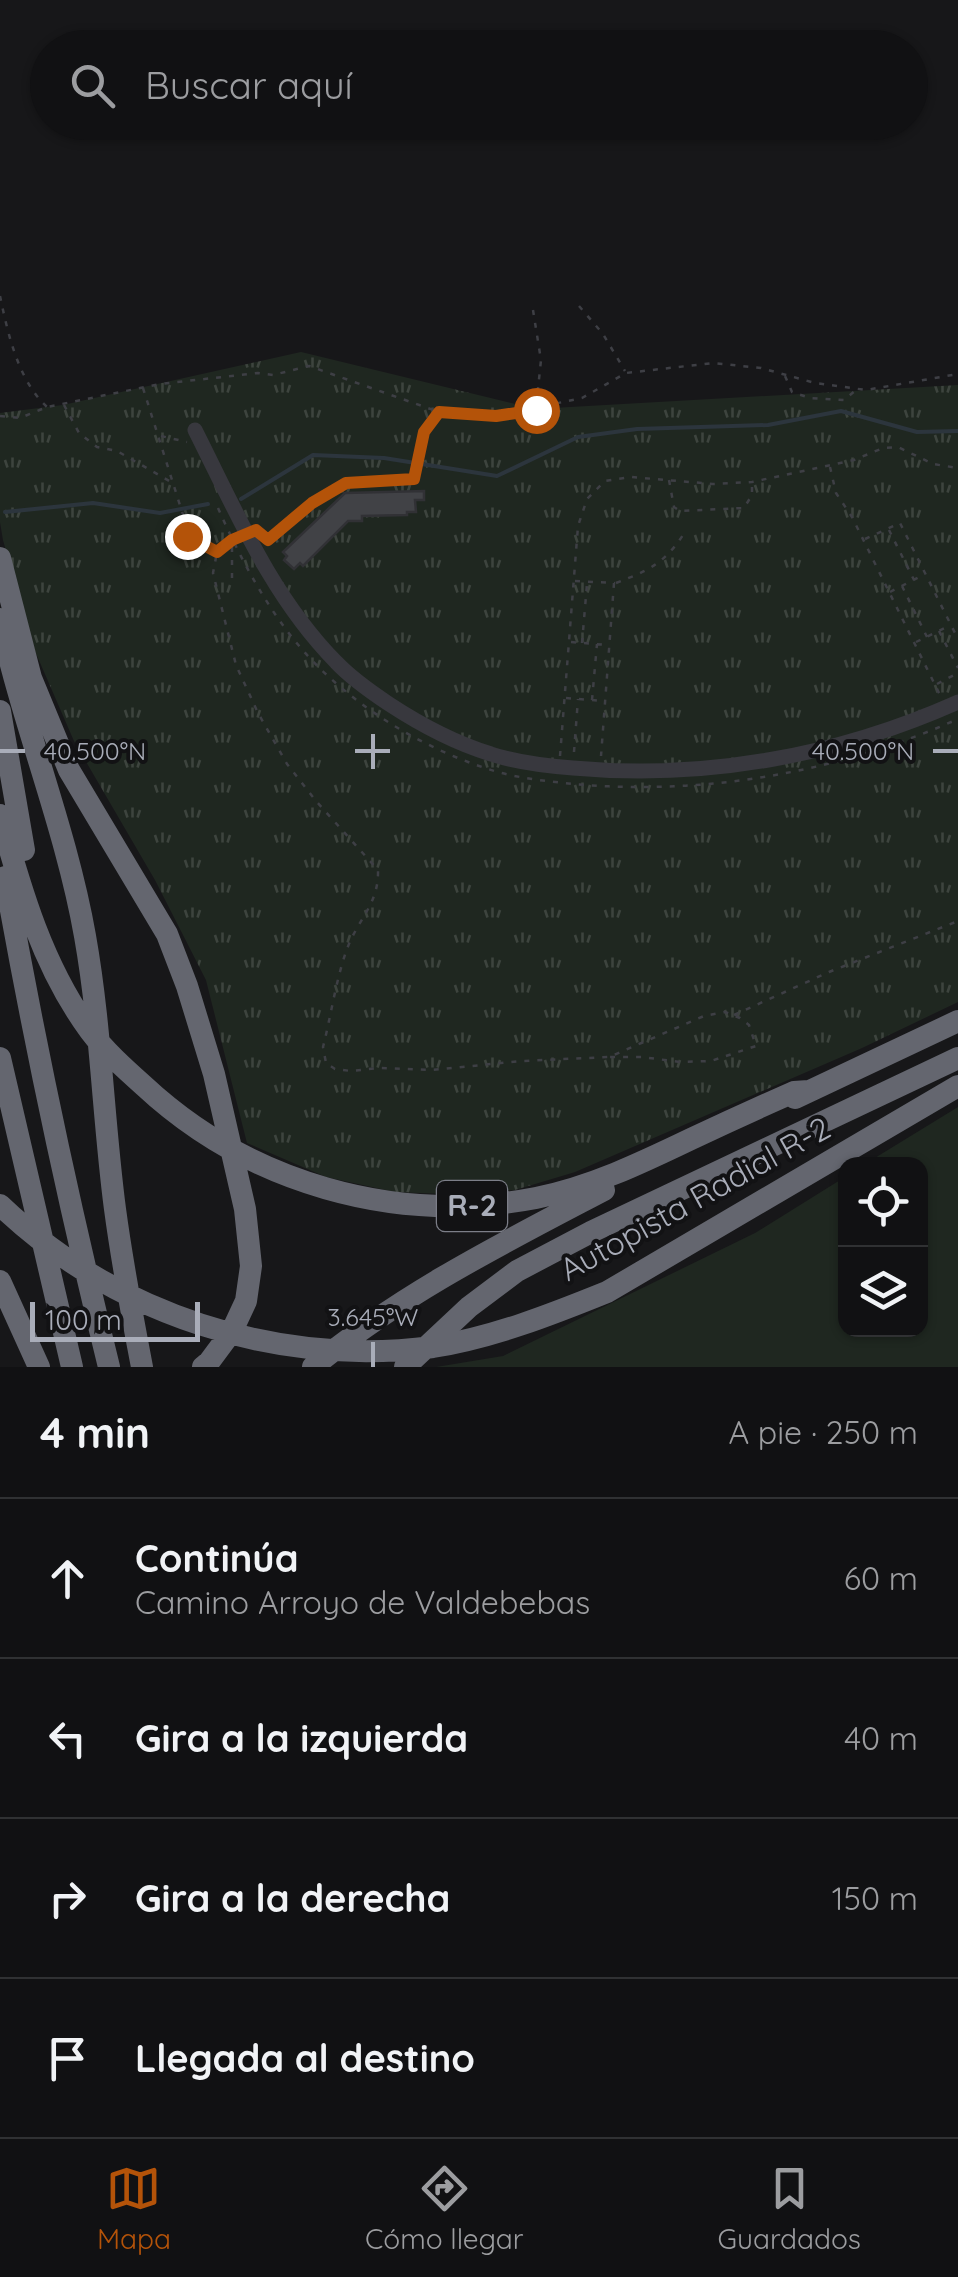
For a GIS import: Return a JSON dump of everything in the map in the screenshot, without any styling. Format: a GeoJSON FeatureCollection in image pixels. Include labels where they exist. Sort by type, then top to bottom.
{"type":"FeatureCollection","features":[{"type":"Feature","properties":{"kind":"highway"},"geometry":{"type":"LineString","coordinates":[[0,558],[30,678],[69,770],[167,934],[188,986],[214,1074],[245,1209],[251,1266],[246,1301],[232,1332],[203,1367]]}},
{"type":"Feature","properties":{"kind":"highway"},"geometry":{"type":"LineString","coordinates":[[0,619],[85,934],[102,1061],[115,1208],[142,1367]]}},
{"type":"Feature","properties":{"kind":"highway"},"geometry":{"type":"LineString","coordinates":[[0,711],[34,896],[69,990]]}},
{"type":"Feature","properties":{"kind":"highway","name":"Autopista Radial R-2"},"geometry":{"type":"LineString","coordinates":[[0,816],[31,919],[103,1046],[174,1112],[218,1142],[294,1178],[336,1192],[414,1205],[496,1204],[570,1190],[640,1164],[794,1092],[809,1091]]}},
{"type":"Feature","properties":{"kind":"highway"},"geometry":{"type":"LineString","coordinates":[[0,849],[25,991],[109,1367]]}},
{"type":"Feature","properties":{"kind":"highway","name":"Autopista Radial R-2"},"geometry":{"type":"LineString","coordinates":[[313,1367],[374,1321],[468,1261],[616,1184],[958,1021]]}},
{"type":"Feature","properties":{"kind":"highway"},"geometry":{"type":"LineString","coordinates":[[0,1058],[72,1367]]}},
{"type":"Feature","properties":{"kind":"highway"},"geometry":{"type":"LineString","coordinates":[[405,1367],[468,1307],[516,1271],[958,1058]]}},
{"type":"Feature","properties":{"kind":"highway","name":"Autopista Radial R-2"},"geometry":{"type":"LineString","coordinates":[[0,1205],[75,1265],[174,1318],[243,1339],[306,1350],[374,1353],[432,1347],[490,1335],[607,1292],[958,1086]]}},
{"type":"Feature","properties":{"kind":"highway"},"geometry":{"type":"LineString","coordinates":[[0,1281],[38,1367]]}},
{"type":"Feature","properties":{"kind":"street"},"geometry":{"type":"LineString","coordinates":[[192,436],[240,536],[279,594],[337,664],[370,692],[419,724],[492,755],[554,770],[682,771],[765,761],[867,737],[952,704]]}},
{"type":"Feature","properties":{"kind":"path"},"geometry":{"type":"LineString","coordinates":[[0,296],[7,331],[32,393],[47,407]]}},
{"type":"Feature","properties":{"kind":"path"},"geometry":{"type":"LineString","coordinates":[[579,306],[603,334],[626,372]]}},
{"type":"Feature","properties":{"kind":"path"},"geometry":{"type":"LineString","coordinates":[[533,310],[540,360],[536,410]]}},
{"type":"Feature","properties":{"kind":"path"},"geometry":{"type":"LineString","coordinates":[[0,416],[20,418],[47,407],[143,388],[258,373],[273,375],[309,366],[439,412],[496,416],[582,398],[626,372],[714,363],[760,368],[815,383],[858,389],[958,374]]}},
{"type":"Feature","properties":{"kind":"path"},"geometry":{"type":"LineString","coordinates":[[784,374],[792,392],[810,398],[844,400],[858,389]]}},
{"type":"Feature","properties":{"kind":"path"},"geometry":{"type":"LineString","coordinates":[[143,388],[187,536],[217,552]]}},
{"type":"Feature","properties":{"kind":"path"},"geometry":{"type":"LineString","coordinates":[[63,404],[79,433],[172,483]]}},
{"type":"Feature","properties":{"kind":"path"},"geometry":{"type":"LineString","coordinates":[[439,412],[424,432],[414,479],[346,483],[312,503],[268,540],[256,530],[240,536],[217,552],[213,573],[236,665],[258,713],[287,764],[316,802],[378,870],[379,886],[348,948],[323,1047],[326,1063],[351,1071],[431,1070],[609,1057],[680,1062],[711,1060],[756,1046],[749,1024],[725,1012],[704,1016],[609,1057]]}},
{"type":"Feature","properties":{"kind":"path"},"geometry":{"type":"LineString","coordinates":[[158,435],[192,436]]}},
{"type":"Feature","properties":{"kind":"path"},"geometry":{"type":"LineString","coordinates":[[554,770],[578,526],[586,499],[605,481],[631,477],[713,484],[752,482],[898,447],[932,464],[958,468]]}},
{"type":"Feature","properties":{"kind":"path"},"geometry":{"type":"LineString","coordinates":[[829,466],[836,494],[852,516],[935,685],[952,704]]}},
{"type":"Feature","properties":{"kind":"path"},"geometry":{"type":"LineString","coordinates":[[668,480],[674,506],[680,511],[744,508],[752,495],[752,482]]}},
{"type":"Feature","properties":{"kind":"path"},"geometry":{"type":"LineString","coordinates":[[864,540],[900,523],[958,639]]}},
{"type":"Feature","properties":{"kind":"path"},"geometry":{"type":"LineString","coordinates":[[888,528],[914,580]]}},
{"type":"Feature","properties":{"kind":"path"},"geometry":{"type":"LineString","coordinates":[[574,581],[614,583],[644,572],[662,561],[682,535]]}},
{"type":"Feature","properties":{"kind":"path"},"geometry":{"type":"LineString","coordinates":[[232,578],[240,536]]}},
{"type":"Feature","properties":{"kind":"path"},"geometry":{"type":"LineString","coordinates":[[889,592],[925,574]]}},
{"type":"Feature","properties":{"kind":"path"},"geometry":{"type":"LineString","coordinates":[[582,642],[587,582]]}},
{"type":"Feature","properties":{"kind":"path"},"geometry":{"type":"LineString","coordinates":[[600,771],[614,583]]}},
{"type":"Feature","properties":{"kind":"path"},"geometry":{"type":"LineString","coordinates":[[902,586],[927,637]]}},
{"type":"Feature","properties":{"kind":"path"},"geometry":{"type":"LineString","coordinates":[[914,643],[951,625]]}},
{"type":"Feature","properties":{"kind":"path"},"geometry":{"type":"LineString","coordinates":[[935,685],[958,671],[939,631]]}},
{"type":"Feature","properties":{"kind":"path"},"geometry":{"type":"LineString","coordinates":[[569,642],[610,645]]}},
{"type":"Feature","properties":{"kind":"path"},"geometry":{"type":"LineString","coordinates":[[592,700],[596,644]]}},
{"type":"Feature","properties":{"kind":"path"},"geometry":{"type":"LineString","coordinates":[[564,698],[605,701]]}},
{"type":"Feature","properties":{"kind":"path"},"geometry":{"type":"LineString","coordinates":[[554,770],[578,699]]}},
{"type":"Feature","properties":{"kind":"path"},"geometry":{"type":"LineString","coordinates":[[733,1015],[828,972],[958,921]]}},
{"type":"Feature","properties":{"kind":"green space"},"geometry":{"type":"Polygon","coordinates":[[[301,352],[536,409],[958,385],[958,1002],[862,1048],[575,1172],[515,1190],[395,1192],[326,1177],[247,1143],[206,980],[155,880],[74,741],[35,651],[0,522],[0,413],[63,405],[301,352]]]}},
{"type":"Feature","properties":{"kind":"green space"},"geometry":{"type":"Polygon","coordinates":[[[958,1107],[958,1367],[436,1367],[503,1356],[755,1233],[838,1181],[838,1337],[928,1337],[928,1157],[876,1157],[958,1107]]]}},
{"type":"Feature","properties":{"kind":"building"},"geometry":{"type":"Polygon","coordinates":[[[424,491],[424,500],[415,500],[416,512],[362,516],[362,521],[348,521],[303,566],[300,563],[294,569],[284,560],[287,556],[283,552],[345,493],[424,491]]]}},
{"type":"Feature","properties":{"kind":"waterway"},"geometry":{"type":"LineString","coordinates":[[241,499],[313,455],[384,458],[497,476],[578,437],[637,429],[768,425],[841,411],[917,432],[958,431]]}},
{"type":"Feature","properties":{"kind":"waterway"},"geometry":{"type":"LineString","coordinates":[[5,512],[93,503],[160,513],[208,504]]}},
{"type":"Feature","properties":{"kind":"route"},"geometry":{"type":"LineString","coordinates":[[187,536],[217,552],[232,540],[256,530],[268,540],[312,503],[346,483],[414,479],[424,432],[439,412],[496,416],[536,410]]}}]}
